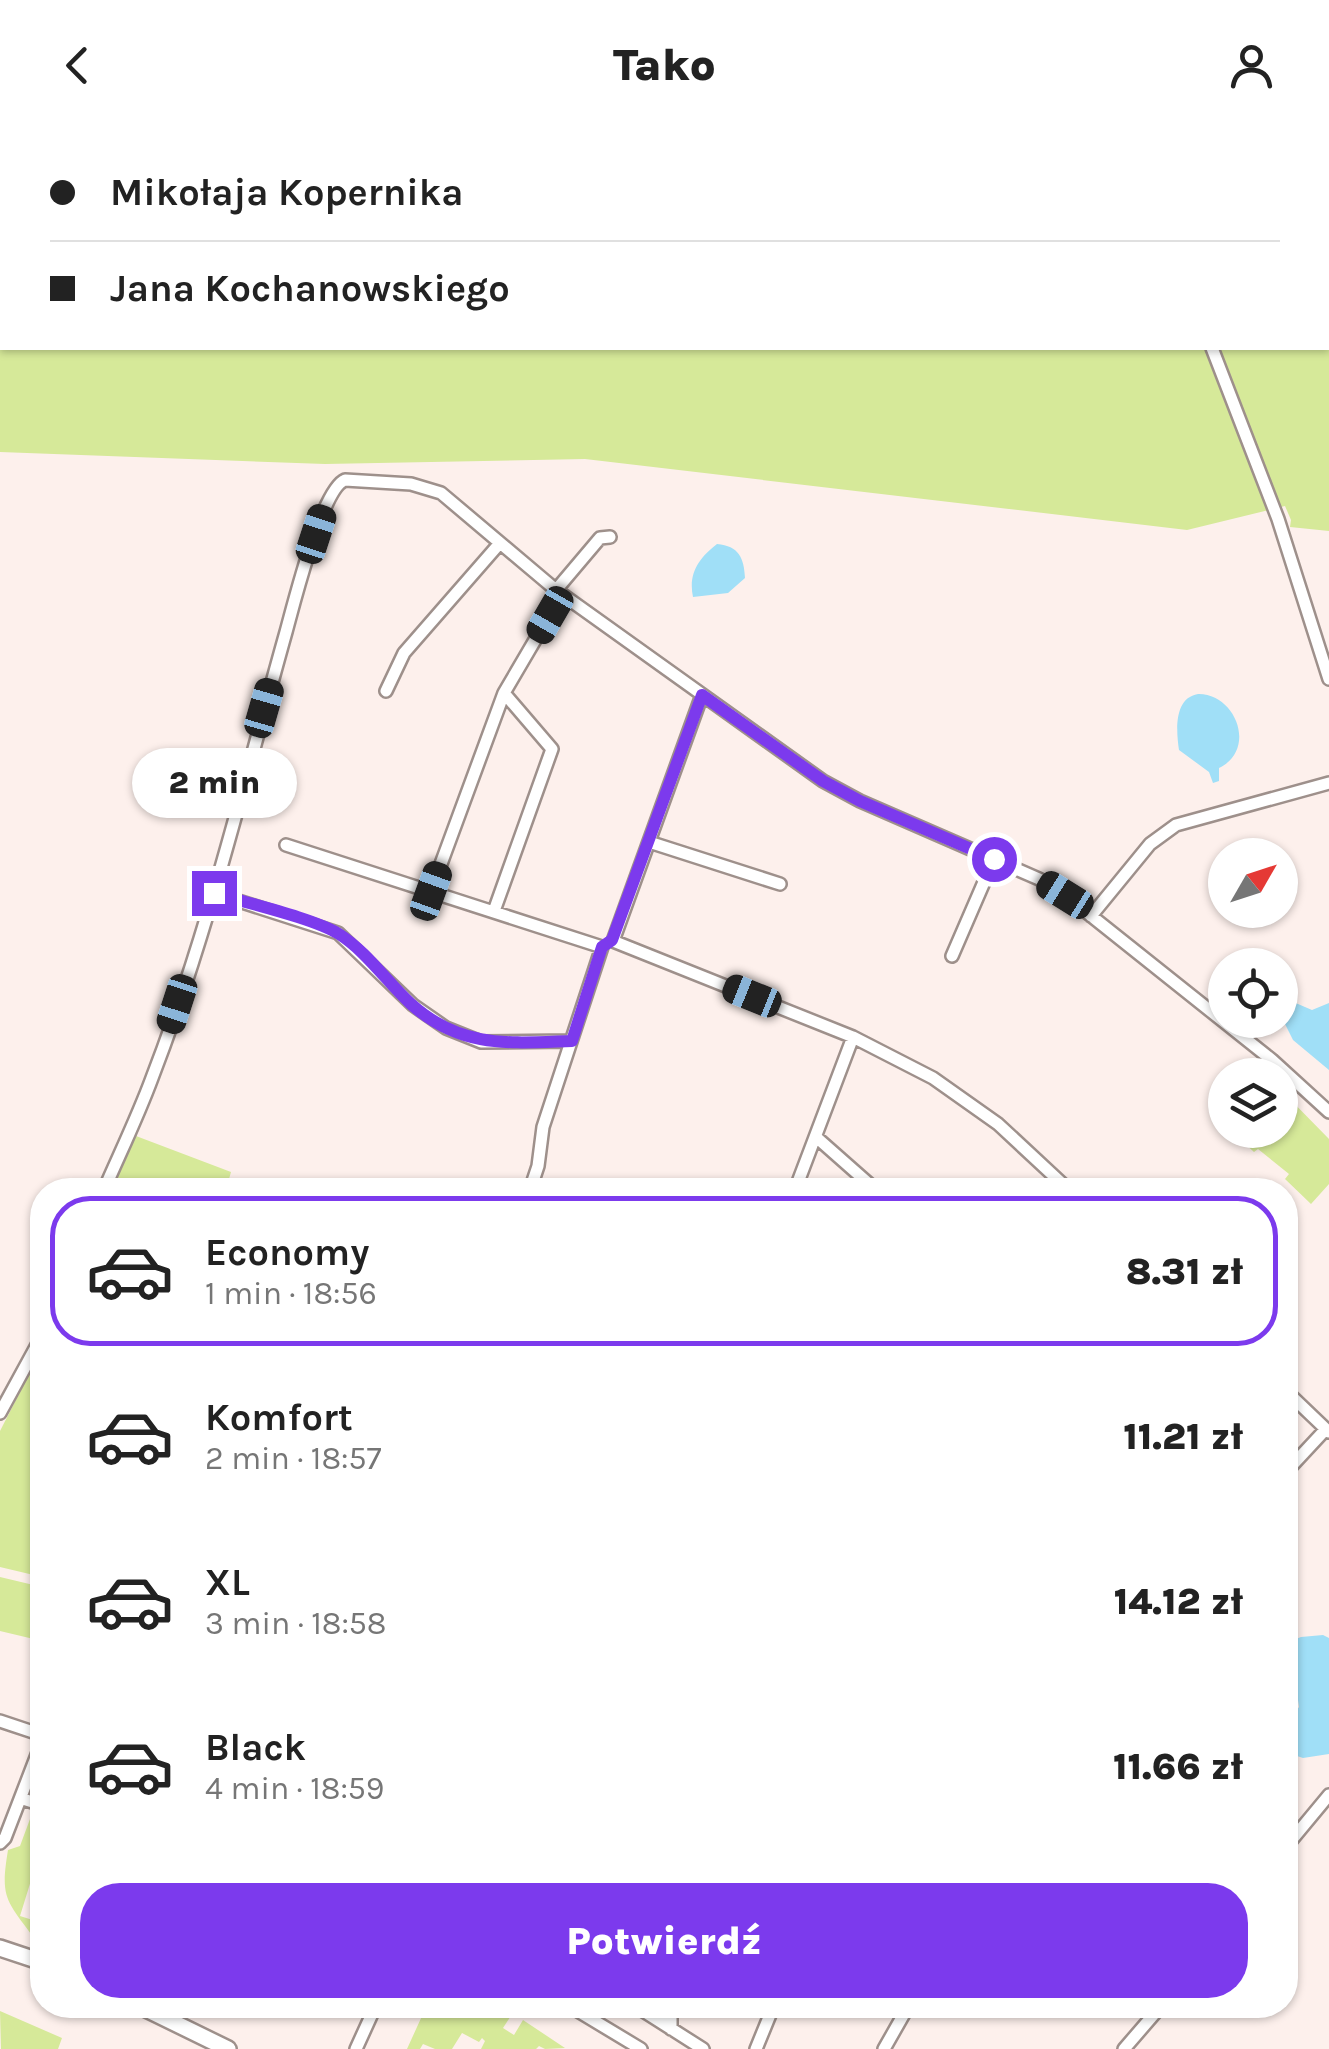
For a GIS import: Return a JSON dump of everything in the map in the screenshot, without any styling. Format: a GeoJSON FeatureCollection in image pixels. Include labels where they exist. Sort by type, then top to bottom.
{"type":"FeatureCollection","features":[{"type":"Feature","properties":{"kind":"street"},"geometry":{"type":"LineString","coordinates":[[1213,350],[1278,518],[1329,679]]}},
{"type":"Feature","properties":{"kind":"street"},"geometry":{"type":"LineString","coordinates":[[109,1178],[153,1077],[214,893],[293,605],[327,498],[339,482],[346,480],[428,486],[441,493],[559,592],[823,781],[1040,879],[1272,1060],[1329,1112]]}},
{"type":"Feature","properties":{"kind":"street"},"geometry":{"type":"LineString","coordinates":[[431,891],[504,693],[559,592],[600,538],[610,537]]}},
{"type":"Feature","properties":{"kind":"street"},"geometry":{"type":"LineString","coordinates":[[386,691],[404,653],[500,543]]}},
{"type":"Feature","properties":{"kind":"street"},"geometry":{"type":"LineString","coordinates":[[494,910],[552,749],[504,693]]}},
{"type":"Feature","properties":{"kind":"street"},"geometry":{"type":"LineString","coordinates":[[534,1178],[543,1126],[572,1041],[702,695]]}},
{"type":"Feature","properties":{"kind":"street"},"geometry":{"type":"LineString","coordinates":[[1091,916],[1150,844],[1176,825],[1329,782]]}},
{"type":"Feature","properties":{"kind":"street"},"geometry":{"type":"LineString","coordinates":[[649,842],[780,884]]}},
{"type":"Feature","properties":{"kind":"street"},"geometry":{"type":"LineString","coordinates":[[286,845],[607,944],[852,1037],[950,1090],[998,1124],[1056,1178]]}},
{"type":"Feature","properties":{"kind":"street"},"geometry":{"type":"LineString","coordinates":[[952,956],[994,859]]}},
{"type":"Feature","properties":{"kind":"street"},"geometry":{"type":"LineString","coordinates":[[214,893],[338,933],[412,1005],[446,1028],[482,1042],[572,1041]]}},
{"type":"Feature","properties":{"kind":"street"},"geometry":{"type":"LineString","coordinates":[[800,1178],[852,1037]]}},
{"type":"Feature","properties":{"kind":"street"},"geometry":{"type":"LineString","coordinates":[[816,1136],[860,1178]]}},
{"type":"Feature","properties":{"kind":"street"},"geometry":{"type":"LineString","coordinates":[[0,1413],[30,1358]]}},
{"type":"Feature","properties":{"kind":"street"},"geometry":{"type":"LineString","coordinates":[[1298,1402],[1328,1430],[1298,1460]]}},
{"type":"Feature","properties":{"kind":"street"},"geometry":{"type":"LineString","coordinates":[[0,1721],[30,1734]]}},
{"type":"Feature","properties":{"kind":"street"},"geometry":{"type":"LineString","coordinates":[[0,1842],[30,1777]]}},
{"type":"Feature","properties":{"kind":"street"},"geometry":{"type":"LineString","coordinates":[[1298,1832],[1329,1795]]}},
{"type":"Feature","properties":{"kind":"street"},"geometry":{"type":"LineString","coordinates":[[23,1799],[30,1801]]}},
{"type":"Feature","properties":{"kind":"street"},"geometry":{"type":"LineString","coordinates":[[0,1948],[30,1958]]}},
{"type":"Feature","properties":{"kind":"street"},"geometry":{"type":"LineString","coordinates":[[167,2018],[228,2049]]}},
{"type":"Feature","properties":{"kind":"street"},"geometry":{"type":"LineString","coordinates":[[356,2049],[370,2018]]}},
{"type":"Feature","properties":{"kind":"street"},"geometry":{"type":"LineString","coordinates":[[590,2018],[642,2049]]}},
{"type":"Feature","properties":{"kind":"street"},"geometry":{"type":"LineString","coordinates":[[655,2018],[703,2049]]}},
{"type":"Feature","properties":{"kind":"street"},"geometry":{"type":"LineString","coordinates":[[671,2018],[671,2028]]}},
{"type":"Feature","properties":{"kind":"street"},"geometry":{"type":"LineString","coordinates":[[756,2049],[769,2018]]}},
{"type":"Feature","properties":{"kind":"street"},"geometry":{"type":"LineString","coordinates":[[887,2048],[903,2018]]}},
{"type":"Feature","properties":{"kind":"street"},"geometry":{"type":"LineString","coordinates":[[1124,2049],[1151,2018]]}},
{"type":"Feature","properties":{"kind":"green space"},"geometry":{"type":"Polygon","coordinates":[[[0,350],[1329,350],[1329,531],[1290,527],[1285,506],[1187,530],[585,459],[325,464],[0,452],[0,350]]]}},
{"type":"Feature","properties":{"kind":"green space"},"geometry":{"type":"Polygon","coordinates":[[[1298,1107],[1329,1139],[1329,1184],[1311,1204],[1298,1192],[1298,1178],[1286,1178],[1289,1174],[1258,1149],[1254,1152],[1250,1148],[1298,1148],[1298,1107]]]}},
{"type":"Feature","properties":{"kind":"green space"},"geometry":{"type":"Polygon","coordinates":[[[136,1136],[231,1172],[229,1178],[117,1178],[136,1136]]]}},
{"type":"Feature","properties":{"kind":"green space"},"geometry":{"type":"Polygon","coordinates":[[[30,1372],[30,1574],[0,1567],[0,1431],[30,1372]]]}},
{"type":"Feature","properties":{"kind":"green space"},"geometry":{"type":"Polygon","coordinates":[[[0,1577],[30,1584],[30,1638],[0,1631],[0,1577]]]}},
{"type":"Feature","properties":{"kind":"green space"},"geometry":{"type":"Polygon","coordinates":[[[30,1819],[30,1884],[20,1916],[30,1919],[30,1932],[11,1906],[5,1889],[8,1850],[20,1846],[30,1819]]]}},
{"type":"Feature","properties":{"kind":"green space"},"geometry":{"type":"Polygon","coordinates":[[[0,2011],[62,2038],[58,2049],[1,2049],[0,2011]]]}},
{"type":"Feature","properties":{"kind":"green space"},"geometry":{"type":"Polygon","coordinates":[[[421,2018],[510,2018],[503,2028],[514,2035],[523,2020],[565,2048],[481,2049],[485,2041],[482,2038],[479,2042],[462,2033],[452,2049],[423,2044],[420,2049],[407,2049],[421,2018]]]}},
{"type":"Feature","properties":{"kind":"water"},"geometry":{"type":"Polygon","coordinates":[[[717,544],[731,547],[739,554],[745,578],[728,593],[693,597],[696,567],[717,544]]]}},
{"type":"Feature","properties":{"kind":"water"},"geometry":{"type":"Polygon","coordinates":[[[1198,694],[1222,702],[1237,724],[1237,748],[1219,768],[1219,781],[1213,783],[1209,772],[1179,750],[1177,725],[1181,708],[1198,694]]]}},
{"type":"Feature","properties":{"kind":"water"},"geometry":{"type":"Polygon","coordinates":[[[1329,1003],[1329,1070],[1293,1040],[1298,1038],[1298,1004],[1312,1010],[1329,1003]]]}},
{"type":"Feature","properties":{"kind":"water"},"geometry":{"type":"Polygon","coordinates":[[[1301,1637],[1329,1638],[1329,1754],[1303,1758],[1298,1756],[1301,1637]]]}},
{"type":"Feature","properties":{"kind":"route"},"geometry":{"type":"LineString","coordinates":[[214,893],[338,933],[412,1005],[446,1028],[482,1042],[572,1041],[602,947],[612,940],[633,888],[702,695],[823,781],[994,859]]}}]}
